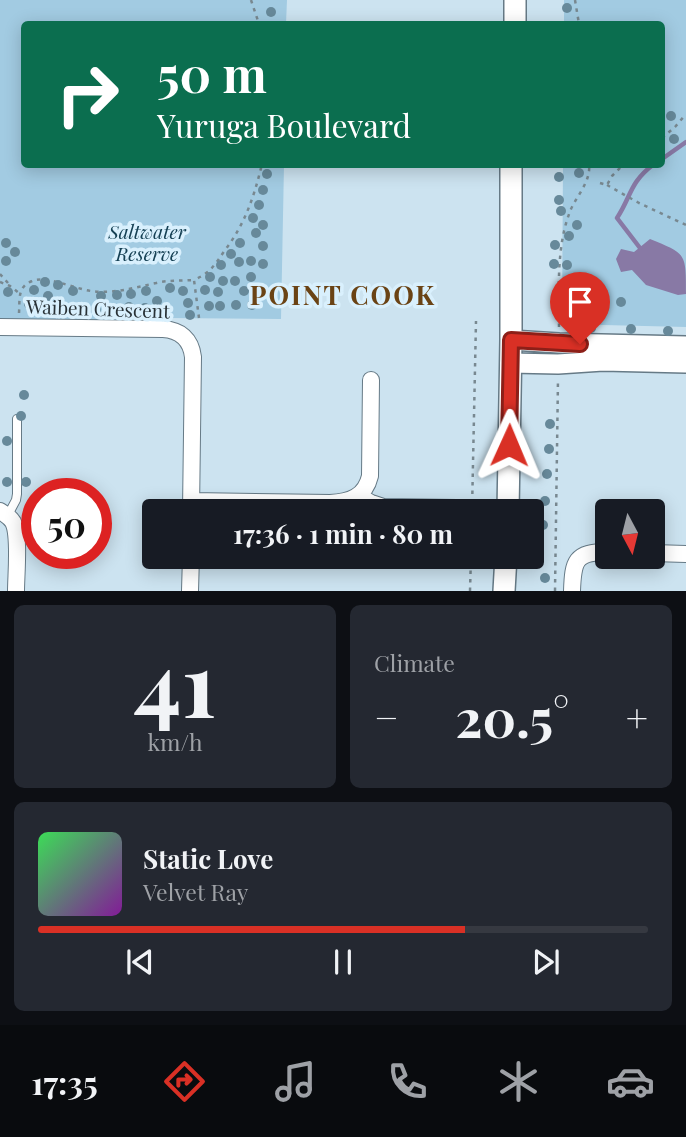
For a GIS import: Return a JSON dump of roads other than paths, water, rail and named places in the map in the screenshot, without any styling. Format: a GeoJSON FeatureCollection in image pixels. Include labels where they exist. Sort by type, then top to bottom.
{"type":"FeatureCollection","features":[{"type":"Feature","properties":{"kind":"main road"},"geometry":{"type":"LineString","coordinates":[[508,499],[511,168]]}},
{"type":"Feature","properties":{"kind":"main road"},"geometry":{"type":"LineString","coordinates":[[504,591],[505,569]]}},
{"type":"Feature","properties":{"kind":"street","name":"Waiben Crescent"},"geometry":{"type":"LineString","coordinates":[[0,327],[163,329],[181,335],[190,345],[193,357],[191,499]]}},
{"type":"Feature","properties":{"kind":"street"},"geometry":{"type":"LineString","coordinates":[[511,340],[686,346]]}},
{"type":"Feature","properties":{"kind":"street"},"geometry":{"type":"LineString","coordinates":[[510,363],[686,363]]}},
{"type":"Feature","properties":{"kind":"street"},"geometry":{"type":"LineString","coordinates":[[353,499],[362,493],[370,470],[371,380]]}},
{"type":"Feature","properties":{"kind":"street"},"geometry":{"type":"LineString","coordinates":[[4,513],[12,521],[16,532],[16,591]]}},
{"type":"Feature","properties":{"kind":"street"},"geometry":{"type":"LineString","coordinates":[[572,591],[573,568],[578,559],[595,553]]}},
{"type":"Feature","properties":{"kind":"street"},"geometry":{"type":"LineString","coordinates":[[665,553],[686,554]]}},
{"type":"Feature","properties":{"kind":"street"},"geometry":{"type":"LineString","coordinates":[[190,591],[191,569]]}},
{"type":"Feature","properties":{"kind":"lane"},"geometry":{"type":"LineString","coordinates":[[4,513],[16,500],[17,494],[18,419]]}},
{"type":"Feature","properties":{"kind":"lane"},"geometry":{"type":"LineString","coordinates":[[362,493],[372,499]]}},
{"type":"Feature","properties":{"kind":"waterway"},"geometry":{"type":"LineString","coordinates":[[665,157],[686,142]]}},
{"type":"Feature","properties":{"kind":"waterway"},"geometry":{"type":"LineString","coordinates":[[640,248],[617,218],[635,183],[649,168]]}},
{"type":"Feature","properties":{"kind":"district","name":"POINT COOK"},"geometry":{"type":"Point","coordinates":[343,296]}},
{"type":"Feature","properties":{"kind":"park label","name":"Saltwater Reserve"},"geometry":{"type":"Point","coordinates":[147,243]}}]}
